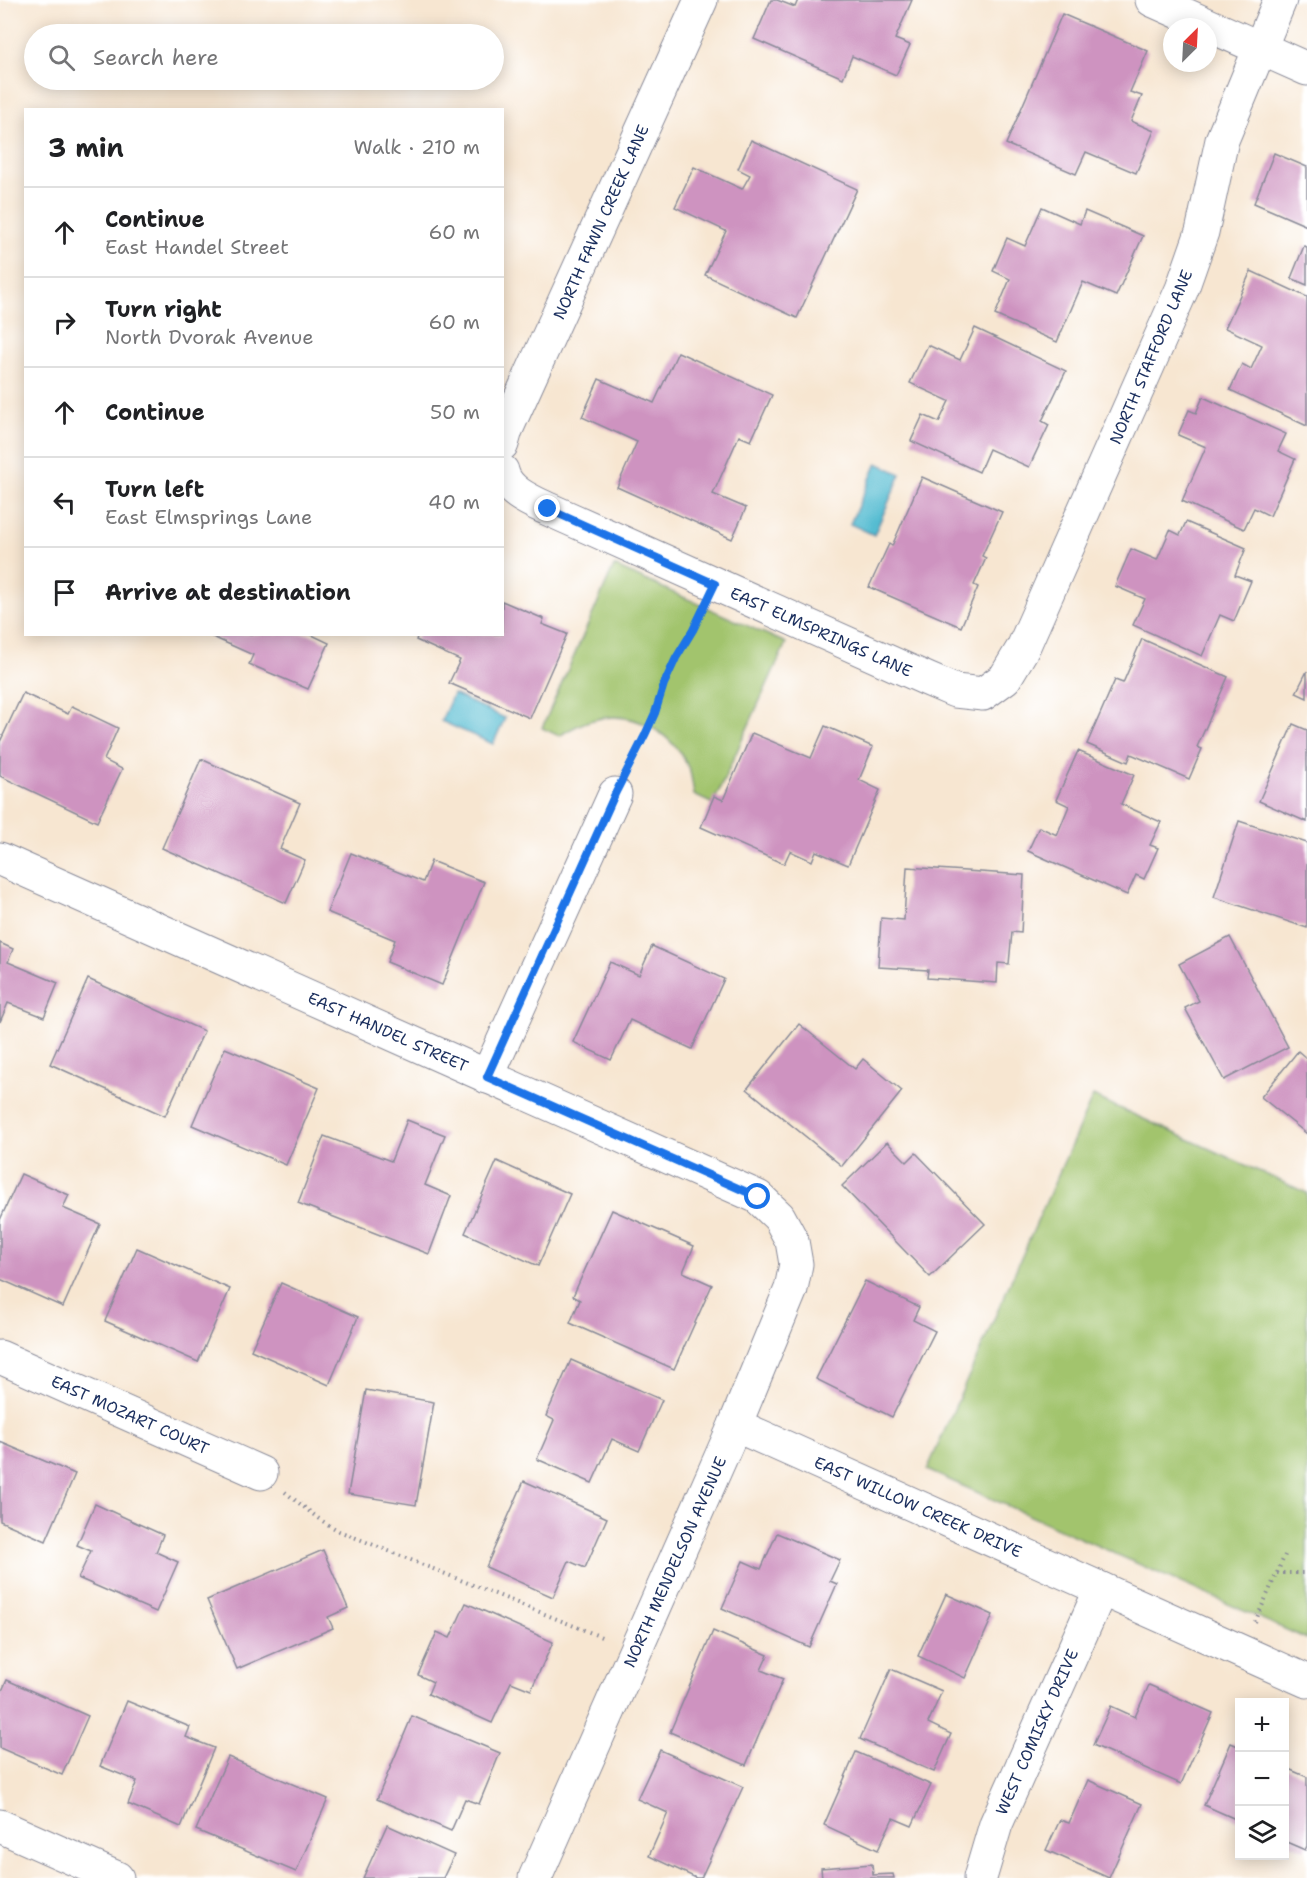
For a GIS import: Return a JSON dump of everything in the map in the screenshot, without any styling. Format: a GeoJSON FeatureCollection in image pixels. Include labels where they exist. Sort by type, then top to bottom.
{"type":"FeatureCollection","features":[{"type":"Feature","properties":{"kind":"street","name":"NORTH FAWN CREEK LANE"},"geometry":{"type":"LineString","coordinates":[[504,438],[700,0]]}},
{"type":"Feature","properties":{"kind":"street"},"geometry":{"type":"LineString","coordinates":[[1152,0],[1307,69]]}},
{"type":"Feature","properties":{"kind":"street","name":"NORTH STAFFORD LANE"},"geometry":{"type":"LineString","coordinates":[[984,694],[1005,678],[1023,648],[1182,289],[1202,232],[1222,140],[1280,0]]}},
{"type":"Feature","properties":{"kind":"street","name":"EAST ELMSPRINGS LANE"},"geometry":{"type":"LineString","coordinates":[[504,475],[521,496],[548,509],[927,680],[955,691],[984,694]]}},
{"type":"Feature","properties":{"kind":"street"},"geometry":{"type":"LineString","coordinates":[[487,1077],[615,794]]}},
{"type":"Feature","properties":{"kind":"street","name":"EAST HANDEL STREET"},"geometry":{"type":"LineString","coordinates":[[0,859],[758,1197],[779,1217],[792,1240]]}},
{"type":"Feature","properties":{"kind":"street","name":"NORTH MENDELSON AVENUE"},"geometry":{"type":"LineString","coordinates":[[534,1878],[735,1425],[791,1289],[796,1264],[792,1240]]}},
{"type":"Feature","properties":{"kind":"street","name":"EAST MOZART COURT"},"geometry":{"type":"LineString","coordinates":[[0,1357],[261,1473]]}},
{"type":"Feature","properties":{"kind":"street","name":"EAST WILLOW CREEK DRIVE"},"geometry":{"type":"LineString","coordinates":[[735,1425],[1307,1681]]}},
{"type":"Feature","properties":{"kind":"street","name":"WEST COMISKY DRIVE"},"geometry":{"type":"LineString","coordinates":[[980,1878],[996,1824],[1101,1589]]}},
{"type":"Feature","properties":{"kind":"street"},"geometry":{"type":"LineString","coordinates":[[0,1826],[100,1874]]}},
{"type":"Feature","properties":{"kind":"path"},"geometry":{"type":"LineString","coordinates":[[615,794],[655,713],[664,684],[676,658],[693,630],[715,584]]}},
{"type":"Feature","properties":{"kind":"path"},"geometry":{"type":"LineString","coordinates":[[261,1473],[319,1519],[339,1531],[636,1650]]}},
{"type":"Feature","properties":{"kind":"path"},"geometry":{"type":"LineString","coordinates":[[1254,1623],[1285,1556]]}},
{"type":"Feature","properties":{"kind":"path"},"geometry":{"type":"LineString","coordinates":[[1277,1572],[1307,1573]]}},
{"type":"Feature","properties":{"kind":"green space"},"geometry":{"type":"Polygon","coordinates":[[[614,566],[786,643],[713,804],[694,795],[690,772],[675,746],[651,727],[638,721],[608,717],[575,726],[559,736],[542,728],[614,566]]]}},
{"type":"Feature","properties":{"kind":"green space"},"geometry":{"type":"Polygon","coordinates":[[[1093,1096],[1307,1193],[1307,1639],[927,1470],[1093,1096]]]}},
{"type":"Feature","properties":{"kind":"water"},"geometry":{"type":"Polygon","coordinates":[[[877,463],[901,474],[874,535],[850,524],[877,463]]]}},
{"type":"Feature","properties":{"kind":"water"},"geometry":{"type":"Polygon","coordinates":[[[453,694],[505,718],[493,744],[441,721],[453,694]]]}},
{"type":"Feature","properties":{"kind":"building"},"geometry":{"type":"Polygon","coordinates":[[[771,0],[795,7],[798,0],[912,0],[895,39],[910,45],[896,75],[852,56],[843,78],[754,39],[771,0]]]}},
{"type":"Feature","properties":{"kind":"building"},"geometry":{"type":"Polygon","coordinates":[[[1062,14],[1148,51],[1130,92],[1142,96],[1131,121],[1154,131],[1136,173],[1086,152],[1076,174],[1006,144],[1062,14]]]}},
{"type":"Feature","properties":{"kind":"building"},"geometry":{"type":"Polygon","coordinates":[[[751,140],[857,189],[797,318],[705,275],[726,231],[675,207],[694,167],[742,189],[750,175],[738,169],[751,140]]]}},
{"type":"Feature","properties":{"kind":"building"},"geometry":{"type":"Polygon","coordinates":[[[1274,153],[1307,167],[1307,226],[1254,203],[1274,153]]]}},
{"type":"Feature","properties":{"kind":"building"},"geometry":{"type":"Polygon","coordinates":[[[1042,207],[1080,224],[1085,211],[1143,236],[1116,296],[1083,282],[1057,342],[995,315],[1010,279],[993,271],[1007,238],[1025,246],[1042,207]]]}},
{"type":"Feature","properties":{"kind":"building"},"geometry":{"type":"Polygon","coordinates":[[[1304,246],[1307,247],[1307,285],[1291,278],[1304,246]]]}},
{"type":"Feature","properties":{"kind":"building"},"geometry":{"type":"Polygon","coordinates":[[[1251,271],[1307,297],[1307,426],[1230,390],[1242,364],[1251,369],[1262,345],[1225,328],[1251,271]]]}},
{"type":"Feature","properties":{"kind":"building"},"geometry":{"type":"Polygon","coordinates":[[[975,328],[1066,371],[1042,421],[1049,425],[1029,467],[989,449],[979,472],[911,441],[923,415],[939,422],[949,401],[910,383],[928,345],[960,360],[975,328]]]}},
{"type":"Feature","properties":{"kind":"building"},"geometry":{"type":"Polygon","coordinates":[[[678,352],[772,395],[751,441],[739,436],[713,494],[746,508],[732,539],[617,487],[637,442],[582,417],[599,379],[654,403],[678,352]]]}},
{"type":"Feature","properties":{"kind":"building"},"geometry":{"type":"Polygon","coordinates":[[[1203,397],[1286,434],[1278,451],[1295,459],[1270,516],[1254,508],[1244,529],[1182,501],[1206,447],[1178,435],[1189,410],[1196,413],[1203,397]]]}},
{"type":"Feature","properties":{"kind":"building"},"geometry":{"type":"Polygon","coordinates":[[[922,477],[1002,512],[982,556],[986,558],[974,585],[978,587],[961,627],[869,587],[889,544],[892,546],[922,477]]]}},
{"type":"Feature","properties":{"kind":"building"},"geometry":{"type":"Polygon","coordinates":[[[1186,522],[1246,548],[1235,575],[1251,581],[1234,621],[1220,615],[1202,656],[1133,625],[1145,599],[1115,586],[1131,549],[1157,560],[1170,530],[1180,535],[1186,522]]]}},
{"type":"Feature","properties":{"kind":"building"},"geometry":{"type":"Polygon","coordinates":[[[504,602],[544,619],[542,624],[567,634],[530,718],[449,683],[460,660],[416,640],[417,636],[504,636],[504,602]]]}},
{"type":"Feature","properties":{"kind":"building"},"geometry":{"type":"Polygon","coordinates":[[[210,636],[314,636],[329,643],[308,689],[249,664],[253,655],[210,636]]]}},
{"type":"Feature","properties":{"kind":"building"},"geometry":{"type":"Polygon","coordinates":[[[1142,639],[1228,677],[1197,747],[1202,749],[1189,779],[1131,754],[1128,762],[1087,744],[1115,680],[1123,683],[1142,639]]]}},
{"type":"Feature","properties":{"kind":"building"},"geometry":{"type":"Polygon","coordinates":[[[1307,671],[1307,698],[1296,693],[1307,671]]]}},
{"type":"Feature","properties":{"kind":"building"},"geometry":{"type":"Polygon","coordinates":[[[23,693],[68,714],[72,706],[118,728],[104,760],[122,769],[97,822],[0,776],[0,742],[23,693]]]}},
{"type":"Feature","properties":{"kind":"building"},"geometry":{"type":"Polygon","coordinates":[[[1293,724],[1307,730],[1307,822],[1259,801],[1293,724]]]}},
{"type":"Feature","properties":{"kind":"building"},"geometry":{"type":"Polygon","coordinates":[[[825,726],[873,747],[859,780],[880,790],[848,865],[816,851],[812,861],[790,851],[784,864],[701,827],[714,796],[723,800],[752,733],[811,758],[825,726]]]}},
{"type":"Feature","properties":{"kind":"building"},"geometry":{"type":"Polygon","coordinates":[[[1078,751],[1134,775],[1121,804],[1161,822],[1150,845],[1158,848],[1144,879],[1136,875],[1127,895],[1028,851],[1039,827],[1057,835],[1069,806],[1056,800],[1078,751]]]}},
{"type":"Feature","properties":{"kind":"building"},"geometry":{"type":"Polygon","coordinates":[[[201,759],[300,803],[280,849],[305,860],[286,903],[162,848],[201,759]]]}},
{"type":"Feature","properties":{"kind":"building"},"geometry":{"type":"Polygon","coordinates":[[[1239,821],[1307,843],[1307,928],[1214,897],[1239,821]]]}},
{"type":"Feature","properties":{"kind":"building"},"geometry":{"type":"Polygon","coordinates":[[[351,853],[423,882],[431,861],[484,882],[442,985],[387,962],[395,940],[327,912],[351,853]]]}},
{"type":"Feature","properties":{"kind":"building"},"geometry":{"type":"Polygon","coordinates":[[[907,867],[1024,875],[1021,933],[1012,932],[1009,964],[998,963],[997,983],[927,978],[928,970],[878,967],[881,918],[904,920],[907,867]]]}},
{"type":"Feature","properties":{"kind":"building"},"geometry":{"type":"Polygon","coordinates":[[[1230,937],[1288,1047],[1224,1080],[1185,1008],[1199,1001],[1179,964],[1230,937]]]}},
{"type":"Feature","properties":{"kind":"building"},"geometry":{"type":"Polygon","coordinates":[[[0,943],[13,949],[8,962],[58,983],[44,1017],[8,1003],[0,1022],[0,943]]]}},
{"type":"Feature","properties":{"kind":"building"},"geometry":{"type":"Polygon","coordinates":[[[652,946],[724,979],[692,1049],[630,1020],[611,1060],[573,1042],[610,962],[639,975],[652,946]]]}},
{"type":"Feature","properties":{"kind":"building"},"geometry":{"type":"Polygon","coordinates":[[[88,979],[204,1031],[165,1116],[50,1064],[88,979]]]}},
{"type":"Feature","properties":{"kind":"building"},"geometry":{"type":"Polygon","coordinates":[[[799,1024],[855,1069],[863,1059],[902,1091],[842,1166],[747,1089],[799,1024]]]}},
{"type":"Feature","properties":{"kind":"building"},"geometry":{"type":"Polygon","coordinates":[[[225,1048],[319,1088],[286,1165],[192,1125],[225,1048]]]}},
{"type":"Feature","properties":{"kind":"building"},"geometry":{"type":"Polygon","coordinates":[[[1298,1051],[1307,1059],[1307,1134],[1261,1097],[1298,1051]]]}},
{"type":"Feature","properties":{"kind":"building"},"geometry":{"type":"Polygon","coordinates":[[[407,1120],[445,1135],[425,1185],[451,1196],[429,1254],[298,1203],[324,1136],[391,1161],[407,1120]]]}},
{"type":"Feature","properties":{"kind":"building"},"geometry":{"type":"Polygon","coordinates":[[[887,1142],[907,1162],[916,1153],[985,1224],[930,1277],[842,1186],[887,1142]]]}},
{"type":"Feature","properties":{"kind":"building"},"geometry":{"type":"Polygon","coordinates":[[[497,1161],[570,1194],[538,1266],[465,1233],[497,1161]]]}},
{"type":"Feature","properties":{"kind":"building"},"geometry":{"type":"Polygon","coordinates":[[[21,1174],[69,1195],[63,1208],[100,1224],[63,1307],[0,1279],[0,1220],[21,1174]]]}},
{"type":"Feature","properties":{"kind":"building"},"geometry":{"type":"Polygon","coordinates":[[[612,1210],[694,1246],[683,1272],[712,1285],[674,1369],[570,1323],[580,1300],[573,1296],[612,1210]]]}},
{"type":"Feature","properties":{"kind":"building"},"geometry":{"type":"Polygon","coordinates":[[[137,1248],[230,1289],[198,1362],[105,1321],[137,1248]]]}},
{"type":"Feature","properties":{"kind":"building"},"geometry":{"type":"Polygon","coordinates":[[[865,1281],[919,1307],[913,1320],[935,1331],[892,1417],[816,1379],[865,1281]]]}},
{"type":"Feature","properties":{"kind":"building"},"geometry":{"type":"Polygon","coordinates":[[[281,1283],[358,1317],[329,1385],[251,1350],[281,1283]]]}},
{"type":"Feature","properties":{"kind":"building"},"geometry":{"type":"Polygon","coordinates":[[[571,1360],[662,1400],[639,1451],[612,1439],[592,1483],[537,1459],[554,1420],[546,1416],[571,1360]]]}},
{"type":"Feature","properties":{"kind":"building"},"geometry":{"type":"Polygon","coordinates":[[[366,1390],[434,1402],[416,1505],[348,1494],[366,1390]]]}},
{"type":"Feature","properties":{"kind":"building"},"geometry":{"type":"Polygon","coordinates":[[[0,1442],[75,1474],[46,1541],[0,1521],[0,1442]]]}},
{"type":"Feature","properties":{"kind":"building"},"geometry":{"type":"Polygon","coordinates":[[[524,1481],[607,1518],[585,1568],[569,1561],[553,1597],[486,1567],[524,1481]]]}},
{"type":"Feature","properties":{"kind":"building"},"geometry":{"type":"Polygon","coordinates":[[[95,1504],[163,1535],[156,1552],[178,1562],[156,1612],[78,1578],[91,1551],[77,1545],[95,1504]]]}},
{"type":"Feature","properties":{"kind":"building"},"geometry":{"type":"Polygon","coordinates":[[[777,1533],[840,1560],[830,1581],[837,1584],[809,1647],[722,1608],[743,1561],[761,1569],[777,1533]]]}},
{"type":"Feature","properties":{"kind":"building"},"geometry":{"type":"Polygon","coordinates":[[[323,1550],[348,1608],[328,1617],[333,1628],[237,1669],[207,1600],[323,1550]]]}},
{"type":"Feature","properties":{"kind":"building"},"geometry":{"type":"Polygon","coordinates":[[[946,1594],[993,1615],[965,1678],[918,1656],[946,1594]]]}},
{"type":"Feature","properties":{"kind":"building"},"geometry":{"type":"Polygon","coordinates":[[[466,1603],[553,1642],[531,1690],[511,1682],[492,1723],[428,1694],[433,1682],[418,1675],[437,1632],[450,1638],[466,1603]]]}},
{"type":"Feature","properties":{"kind":"building"},"geometry":{"type":"Polygon","coordinates":[[[713,1631],[768,1655],[761,1670],[783,1679],[746,1765],[670,1732],[713,1631]]]}},
{"type":"Feature","properties":{"kind":"building"},"geometry":{"type":"Polygon","coordinates":[[[891,1669],[942,1691],[928,1723],[951,1734],[934,1772],[860,1739],[891,1669]]]}},
{"type":"Feature","properties":{"kind":"building"},"geometry":{"type":"Polygon","coordinates":[[[7,1680],[88,1716],[62,1775],[0,1748],[0,1695],[7,1680]]]}},
{"type":"Feature","properties":{"kind":"building"},"geometry":{"type":"Polygon","coordinates":[[[1149,1685],[1213,1713],[1181,1784],[1093,1745],[1111,1706],[1135,1717],[1149,1685]]]}},
{"type":"Feature","properties":{"kind":"building"},"geometry":{"type":"Polygon","coordinates":[[[127,1701],[190,1727],[186,1737],[214,1748],[181,1827],[128,1804],[137,1781],[100,1766],[127,1701]]]}},
{"type":"Feature","properties":{"kind":"building"},"geometry":{"type":"Polygon","coordinates":[[[412,1716],[500,1753],[479,1804],[465,1799],[451,1831],[377,1799],[412,1716]]]}},
{"type":"Feature","properties":{"kind":"building"},"geometry":{"type":"Polygon","coordinates":[[[1231,1743],[1235,1745],[1235,1819],[1204,1805],[1231,1743]]]}},
{"type":"Feature","properties":{"kind":"building"},"geometry":{"type":"Polygon","coordinates":[[[660,1750],[743,1787],[701,1878],[696,1878],[649,1856],[668,1813],[637,1799],[660,1750]]]}},
{"type":"Feature","properties":{"kind":"building"},"geometry":{"type":"Polygon","coordinates":[[[856,1752],[931,1785],[912,1826],[893,1818],[878,1850],[824,1825],[856,1752]]]}},
{"type":"Feature","properties":{"kind":"building"},"geometry":{"type":"Polygon","coordinates":[[[228,1757],[328,1799],[296,1872],[196,1830],[228,1757]]]}},
{"type":"Feature","properties":{"kind":"building"},"geometry":{"type":"Polygon","coordinates":[[[1289,1769],[1307,1777],[1307,1846],[1305,1850],[1289,1843],[1289,1769]]]}},
{"type":"Feature","properties":{"kind":"building"},"geometry":{"type":"Polygon","coordinates":[[[1088,1780],[1142,1804],[1109,1878],[1046,1850],[1060,1820],[1069,1823],[1088,1780]]]}},
{"type":"Feature","properties":{"kind":"building"},"geometry":{"type":"Polygon","coordinates":[[[387,1825],[454,1855],[443,1878],[363,1878],[387,1825]]]}},
{"type":"Feature","properties":{"kind":"building"},"geometry":{"type":"Polygon","coordinates":[[[872,1864],[873,1875],[893,1874],[894,1878],[822,1878],[821,1868],[872,1864]]]}},
{"type":"Feature","properties":{"kind":"route"},"geometry":{"type":"LineString","coordinates":[[548,509],[715,584],[693,630],[676,658],[664,684],[655,713],[615,794],[487,1077],[758,1197]]}}]}
